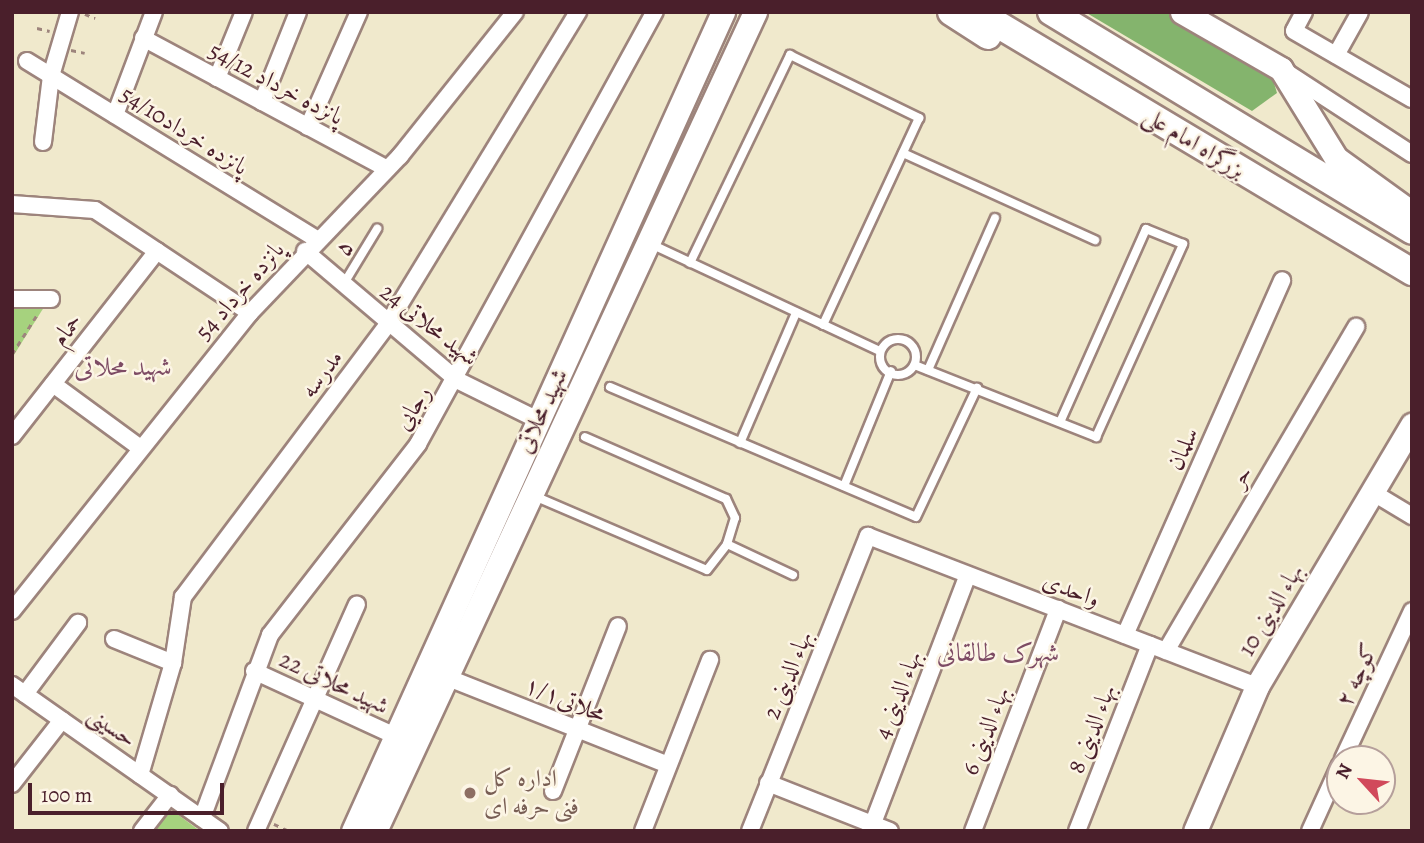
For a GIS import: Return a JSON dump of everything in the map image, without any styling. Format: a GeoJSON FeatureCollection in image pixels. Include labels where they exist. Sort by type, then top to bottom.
{"type":"FeatureCollection","features":[{"type":"Feature","properties":{"kind":"highway"},"geometry":{"type":"LineString","coordinates":[[951,12],[1029,62],[1087,80]]}},
{"type":"Feature","properties":{"kind":"highway","name":"بزرگراه امام علی"},"geometry":{"type":"LineString","coordinates":[[977,12],[1412,272]]}},
{"type":"Feature","properties":{"kind":"highway","name":"بزرگراه امام علی"},"geometry":{"type":"LineString","coordinates":[[1051,12],[1412,231]]}},
{"type":"Feature","properties":{"kind":"main road","name":"شهید محلاتی"},"geometry":{"type":"LineString","coordinates":[[353,831],[536,419],[723,12]]}},
{"type":"Feature","properties":{"kind":"main road","name":"شهید محلاتی"},"geometry":{"type":"LineString","coordinates":[[375,831],[755,12]]}},
{"type":"Feature","properties":{"kind":"main road"},"geometry":{"type":"LineString","coordinates":[[1182,12],[1281,69],[1336,158],[1412,214]]}},
{"type":"Feature","properties":{"kind":"main road","name":"بهاء الدینی 10"},"geometry":{"type":"LineString","coordinates":[[1195,831],[1257,686],[1412,425]]}},
{"type":"Feature","properties":{"kind":"street"},"geometry":{"type":"LineString","coordinates":[[43,142],[51,76],[70,12]]}},
{"type":"Feature","properties":{"kind":"street"},"geometry":{"type":"LineString","coordinates":[[115,115],[153,12]]}},
{"type":"Feature","properties":{"kind":"street"},"geometry":{"type":"LineString","coordinates":[[217,78],[244,12]]}},
{"type":"Feature","properties":{"kind":"street"},"geometry":{"type":"LineString","coordinates":[[262,102],[298,12]]}},
{"type":"Feature","properties":{"kind":"street"},"geometry":{"type":"LineString","coordinates":[[308,127],[359,12]]}},
{"type":"Feature","properties":{"kind":"street","name":"پانزده خرداد 54"},"geometry":{"type":"LineString","coordinates":[[12,610],[139,447],[250,313],[311,245],[387,169],[515,12]]}},
{"type":"Feature","properties":{"kind":"street","name":"مدرسه"},"geometry":{"type":"LineString","coordinates":[[140,775],[173,663],[183,597],[387,325],[578,12]]}},
{"type":"Feature","properties":{"kind":"street","name":"رجایی"},"geometry":{"type":"LineString","coordinates":[[202,818],[254,671],[270,635],[418,444],[457,380],[655,12]]}},
{"type":"Feature","properties":{"kind":"street"},"geometry":{"type":"LineString","coordinates":[[1304,12],[1294,32],[1409,91]]}},
{"type":"Feature","properties":{"kind":"street"},"geometry":{"type":"LineString","coordinates":[[1335,55],[1360,12]]}},
{"type":"Feature","properties":{"kind":"street","name":"پانزده خرداد 54/12"},"geometry":{"type":"LineString","coordinates":[[143,38],[387,169]]}},
{"type":"Feature","properties":{"kind":"street","name":"پانزده خرداد54/10"},"geometry":{"type":"LineString","coordinates":[[27,61],[115,115],[311,245]]}},
{"type":"Feature","properties":{"kind":"street"},"geometry":{"type":"LineString","coordinates":[[1281,69],[1412,153]]}},
{"type":"Feature","properties":{"kind":"street"},"geometry":{"type":"LineString","coordinates":[[12,204],[95,210],[250,313]]}},
{"type":"Feature","properties":{"kind":"street","name":"شهید محلاتی 24"},"geometry":{"type":"LineString","coordinates":[[311,245],[343,285],[387,325],[457,380],[536,419]]}},
{"type":"Feature","properties":{"kind":"street","name":"حمام"},"geometry":{"type":"LineString","coordinates":[[12,436],[157,251]]}},
{"type":"Feature","properties":{"kind":"street","name":"سلمان"},"geometry":{"type":"LineString","coordinates":[[1125,635],[1282,280]]}},
{"type":"Feature","properties":{"kind":"street"},"geometry":{"type":"LineString","coordinates":[[12,299],[51,299]]}},
{"type":"Feature","properties":{"kind":"street","name":"حر"},"geometry":{"type":"LineString","coordinates":[[1166,651],[1356,327]]}},
{"type":"Feature","properties":{"kind":"street"},"geometry":{"type":"LineString","coordinates":[[53,384],[139,447]]}},
{"type":"Feature","properties":{"kind":"street"},"geometry":{"type":"LineString","coordinates":[[1372,492],[1412,516]]}},
{"type":"Feature","properties":{"kind":"street","name":"واحدی"},"geometry":{"type":"LineString","coordinates":[[868,536],[1257,686]]}},
{"type":"Feature","properties":{"kind":"street","name":"بهاء الدینی 2"},"geometry":{"type":"LineString","coordinates":[[750,831],[868,536]]}},
{"type":"Feature","properties":{"kind":"street","name":"بهاء الدینی 4"},"geometry":{"type":"LineString","coordinates":[[871,827],[968,575]]}},
{"type":"Feature","properties":{"kind":"street"},"geometry":{"type":"LineString","coordinates":[[256,831],[357,604]]}},
{"type":"Feature","properties":{"kind":"street","name":"بهاء الدینی 6"},"geometry":{"type":"LineString","coordinates":[[973,831],[1058,609]]}},
{"type":"Feature","properties":{"kind":"street","name":"کوچه ۲"},"geometry":{"type":"LineString","coordinates":[[1350,745],[1412,611]]}},
{"type":"Feature","properties":{"kind":"street"},"geometry":{"type":"LineString","coordinates":[[19,690],[78,623]]}},
{"type":"Feature","properties":{"kind":"street"},"geometry":{"type":"LineString","coordinates":[[553,791],[618,626]]}},
{"type":"Feature","properties":{"kind":"street"},"geometry":{"type":"LineString","coordinates":[[114,639],[173,663]]}},
{"type":"Feature","properties":{"kind":"street","name":"بهاء الدینی 8"},"geometry":{"type":"LineString","coordinates":[[1077,831],[1150,645]]}},
{"type":"Feature","properties":{"kind":"street"},"geometry":{"type":"LineString","coordinates":[[643,831],[710,660]]}},
{"type":"Feature","properties":{"kind":"street","name":"شهید محلاتی 22"},"geometry":{"type":"LineString","coordinates":[[254,671],[395,736]]}},
{"type":"Feature","properties":{"kind":"street","name":"محلاتی۱/۱"},"geometry":{"type":"LineString","coordinates":[[446,677],[668,765]]}},
{"type":"Feature","properties":{"kind":"street","name":"حسینی"},"geometry":{"type":"LineString","coordinates":[[19,690],[220,831]]}},
{"type":"Feature","properties":{"kind":"street"},"geometry":{"type":"LineString","coordinates":[[12,784],[62,720]]}},
{"type":"Feature","properties":{"kind":"street"},"geometry":{"type":"LineString","coordinates":[[768,783],[871,827],[890,831]]}},
{"type":"Feature","properties":{"kind":"street"},"geometry":{"type":"LineString","coordinates":[[142,831],[170,796]]}},
{"type":"Feature","properties":{"kind":"street"},"geometry":{"type":"LineString","coordinates":[[1310,831],[1326,796]]}},
{"type":"Feature","properties":{"kind":"lane"},"geometry":{"type":"LineString","coordinates":[[690,263],[790,55],[919,118],[823,325]]}},
{"type":"Feature","properties":{"kind":"lane"},"geometry":{"type":"LineString","coordinates":[[902,153],[1095,240]]}},
{"type":"Feature","properties":{"kind":"lane"},"geometry":{"type":"LineString","coordinates":[[928,370],[995,218]]}},
{"type":"Feature","properties":{"kind":"lane","name":"۵"},"geometry":{"type":"LineString","coordinates":[[343,285],[377,229]]}},
{"type":"Feature","properties":{"kind":"lane"},"geometry":{"type":"LineString","coordinates":[[891,371],[917,366],[1096,437],[1183,244],[1146,229],[1060,422]]}},
{"type":"Feature","properties":{"kind":"lane"},"geometry":{"type":"LineString","coordinates":[[648,242],[877,350],[891,371]]}},
{"type":"Feature","properties":{"kind":"lane"},"geometry":{"type":"LineString","coordinates":[[740,443],[796,313]]}},
{"type":"Feature","properties":{"kind":"lane"},"geometry":{"type":"LineString","coordinates":[[877,350],[886,342],[906,346],[917,354],[917,366]]}},
{"type":"Feature","properties":{"kind":"lane"},"geometry":{"type":"LineString","coordinates":[[844,486],[891,371]]}},
{"type":"Feature","properties":{"kind":"lane"},"geometry":{"type":"LineString","coordinates":[[610,387],[916,517],[977,388]]}},
{"type":"Feature","properties":{"kind":"lane"},"geometry":{"type":"LineString","coordinates":[[532,495],[707,570],[727,544],[735,518],[726,499],[585,437]]}},
{"type":"Feature","properties":{"kind":"lane"},"geometry":{"type":"LineString","coordinates":[[727,544],[793,575]]}},
{"type":"Feature","properties":{"kind":"path"},"geometry":{"type":"LineString","coordinates":[[80,12],[95,18]]}},
{"type":"Feature","properties":{"kind":"path"},"geometry":{"type":"LineString","coordinates":[[12,354],[42,306],[32,307]]}},
{"type":"Feature","properties":{"kind":"green space"},"geometry":{"type":"Polygon","coordinates":[[[1085,12],[1167,12],[1271,73],[1277,93],[1252,111],[1085,12]]]}},
{"type":"Feature","properties":{"kind":"green space"},"geometry":{"type":"Polygon","coordinates":[[[46,304],[12,358],[12,305],[46,304]]]}},
{"type":"Feature","properties":{"kind":"green space"},"geometry":{"type":"Polygon","coordinates":[[[171,812],[177,814],[200,831],[153,831],[171,812]]]}},
{"type":"Feature","properties":{"kind":"place","name":"اداره کل فنی حرفه ای"},"geometry":{"type":"Point","coordinates":[470,793]}},
{"type":"Feature","properties":{"kind":"district","name":"شهید محلاتی"},"geometry":{"type":"Point","coordinates":[123,367]}},
{"type":"Feature","properties":{"kind":"district","name":"شهرک طالقانی"},"geometry":{"type":"Point","coordinates":[998,653]}}]}
